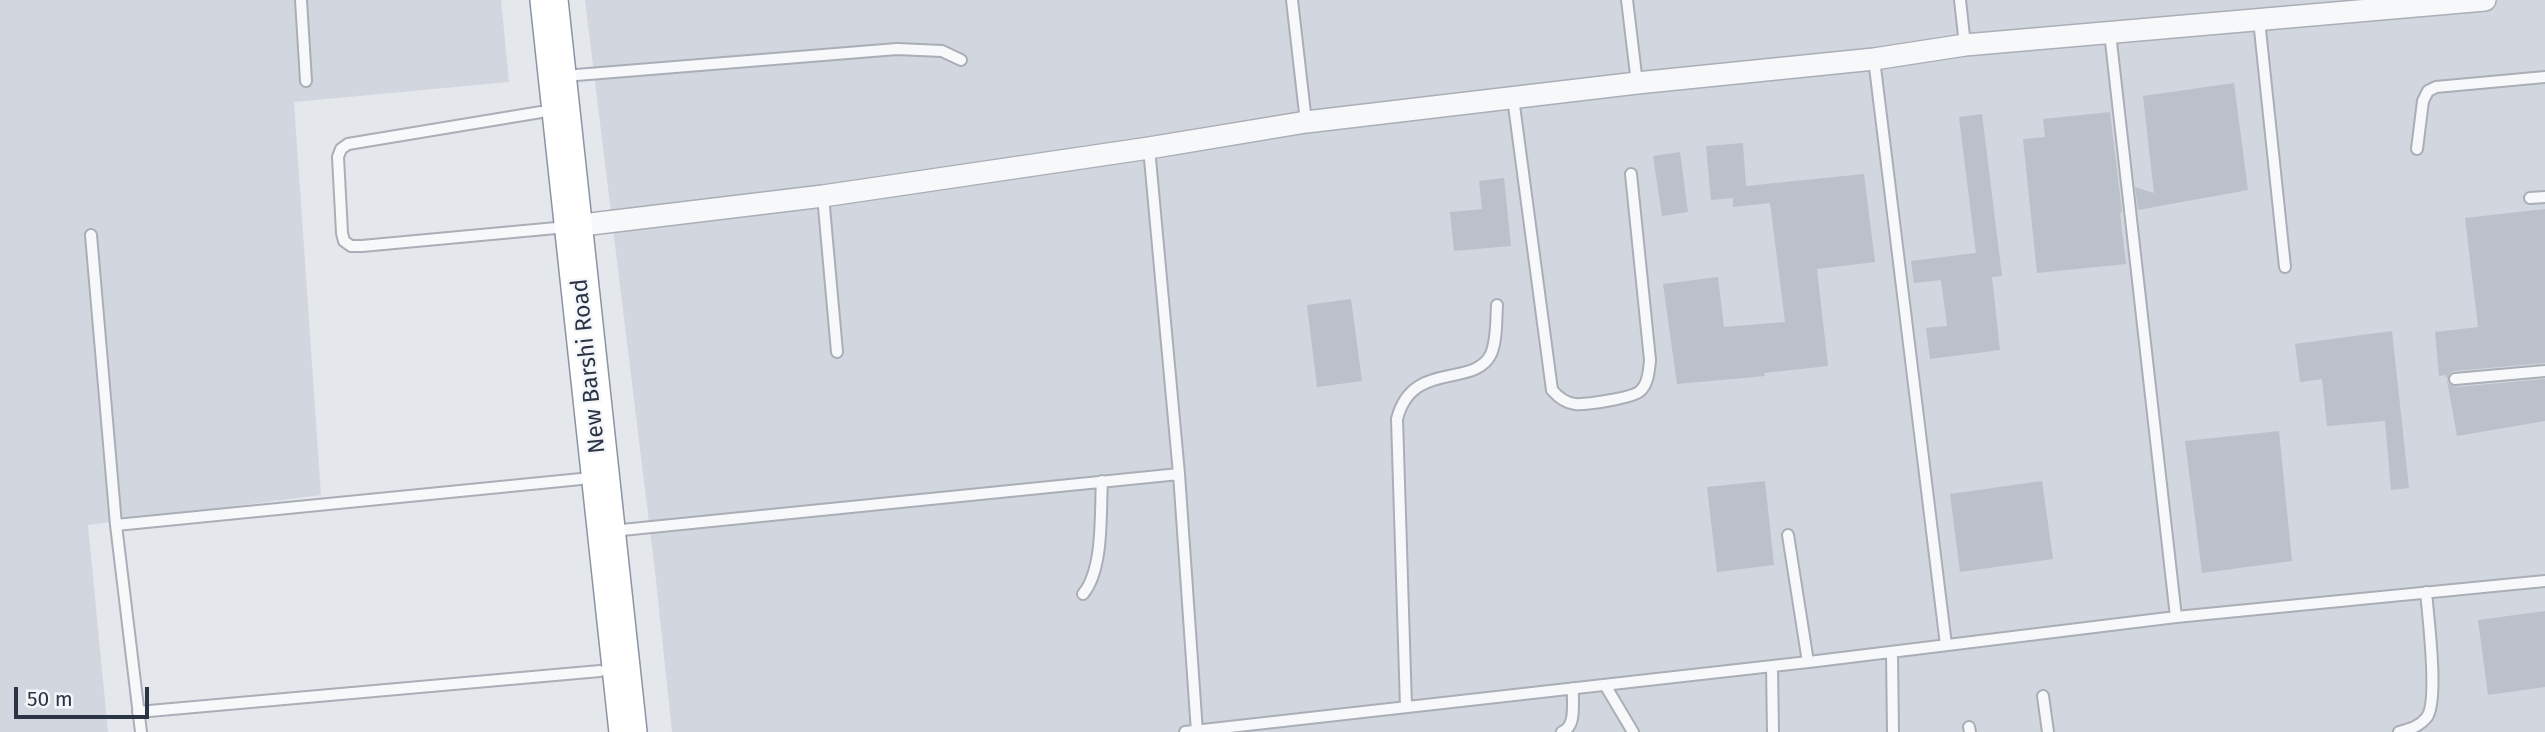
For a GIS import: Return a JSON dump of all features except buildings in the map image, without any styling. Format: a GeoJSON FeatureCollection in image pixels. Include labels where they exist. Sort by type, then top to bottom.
{"type":"FeatureCollection","features":[{"type":"Feature","properties":{"kind":"highway","name":"New Barshi Road"},"geometry":{"type":"LineString","coordinates":[[528,0],[541,112],[564,227],[606,531],[628,732]]}},
{"type":"Feature","properties":{"kind":"highway","name":"New Barshi Road"},"geometry":{"type":"LineString","coordinates":[[549,0],[558,77],[564,227],[580,479],[606,732]]}},
{"type":"Feature","properties":{"kind":"street"},"geometry":{"type":"LineString","coordinates":[[564,227],[824,196],[1306,122],[1637,83],[1874,59],[1965,45],[2485,0]]}},
{"type":"Feature","properties":{"kind":"lane"},"geometry":{"type":"LineString","coordinates":[[301,0],[306,81]]}},
{"type":"Feature","properties":{"kind":"lane"},"geometry":{"type":"LineString","coordinates":[[1293,0],[1306,122]]}},
{"type":"Feature","properties":{"kind":"lane"},"geometry":{"type":"LineString","coordinates":[[1627,0],[1637,83]]}},
{"type":"Feature","properties":{"kind":"lane"},"geometry":{"type":"LineString","coordinates":[[1960,0],[1965,45]]}},
{"type":"Feature","properties":{"kind":"lane"},"geometry":{"type":"LineString","coordinates":[[2259,19],[2285,267]]}},
{"type":"Feature","properties":{"kind":"lane"},"geometry":{"type":"LineString","coordinates":[[2110,33],[2176,617]]}},
{"type":"Feature","properties":{"kind":"lane"},"geometry":{"type":"LineString","coordinates":[[558,77],[897,49],[942,51],[961,60]]}},
{"type":"Feature","properties":{"kind":"lane"},"geometry":{"type":"LineString","coordinates":[[1874,59],[1946,645]]}},
{"type":"Feature","properties":{"kind":"lane"},"geometry":{"type":"LineString","coordinates":[[2417,149],[2423,101],[2428,91],[2436,87],[2545,77]]}},
{"type":"Feature","properties":{"kind":"lane"},"geometry":{"type":"LineString","coordinates":[[1513,98],[1552,390],[1561,400],[1576,404],[1634,395],[1643,389],[1649,373],[1650,360],[1632,174]]}},
{"type":"Feature","properties":{"kind":"lane"},"geometry":{"type":"LineString","coordinates":[[541,112],[348,144],[341,149],[338,157],[342,233],[344,242],[351,246],[362,246],[564,227]]}},
{"type":"Feature","properties":{"kind":"lane"},"geometry":{"type":"LineString","coordinates":[[1149,148],[1179,474],[1193,732],[2176,617],[2545,581]]}},
{"type":"Feature","properties":{"kind":"lane"},"geometry":{"type":"LineString","coordinates":[[824,196],[838,352]]}},
{"type":"Feature","properties":{"kind":"lane"},"geometry":{"type":"LineString","coordinates":[[2530,198],[2545,197]]}},
{"type":"Feature","properties":{"kind":"lane"},"geometry":{"type":"LineString","coordinates":[[91,234],[116,525],[141,732]]}},
{"type":"Feature","properties":{"kind":"lane"},"geometry":{"type":"LineString","coordinates":[[1406,707],[1397,419],[1401,404],[1409,391],[1479,367],[1490,357],[1494,345],[1497,304]]}},
{"type":"Feature","properties":{"kind":"lane"},"geometry":{"type":"LineString","coordinates":[[2455,379],[2545,371]]}},
{"type":"Feature","properties":{"kind":"lane"},"geometry":{"type":"LineString","coordinates":[[606,531],[1179,474]]}},
{"type":"Feature","properties":{"kind":"lane"},"geometry":{"type":"LineString","coordinates":[[116,525],[580,479]]}},
{"type":"Feature","properties":{"kind":"lane"},"geometry":{"type":"LineString","coordinates":[[1083,594],[1089,587],[1096,566],[1102,481]]}},
{"type":"Feature","properties":{"kind":"lane"},"geometry":{"type":"LineString","coordinates":[[1788,535],[1808,662]]}},
{"type":"Feature","properties":{"kind":"lane"},"geometry":{"type":"LineString","coordinates":[[2399,732],[2417,727],[2429,715],[2432,697],[2426,592]]}},
{"type":"Feature","properties":{"kind":"lane"},"geometry":{"type":"LineString","coordinates":[[1892,652],[1893,732]]}},
{"type":"Feature","properties":{"kind":"lane"},"geometry":{"type":"LineString","coordinates":[[1772,666],[1773,732]]}},
{"type":"Feature","properties":{"kind":"lane"},"geometry":{"type":"LineString","coordinates":[[138,712],[600,671]]}},
{"type":"Feature","properties":{"kind":"lane"},"geometry":{"type":"LineString","coordinates":[[1605,685],[1633,732]]}},
{"type":"Feature","properties":{"kind":"lane"},"geometry":{"type":"LineString","coordinates":[[1562,732],[1572,725],[1573,688]]}},
{"type":"Feature","properties":{"kind":"lane"},"geometry":{"type":"LineString","coordinates":[[2043,696],[2048,732]]}},
{"type":"Feature","properties":{"kind":"shaded area"},"geometry":{"type":"Polygon","coordinates":[[[0,0],[501,0],[509,82],[294,102],[321,495],[88,525],[108,732],[0,732],[0,0]]]}},
{"type":"Feature","properties":{"kind":"shaded area"},"geometry":{"type":"Polygon","coordinates":[[[585,0],[2545,0],[2545,732],[672,732],[655,571],[585,0]]]}}]}
